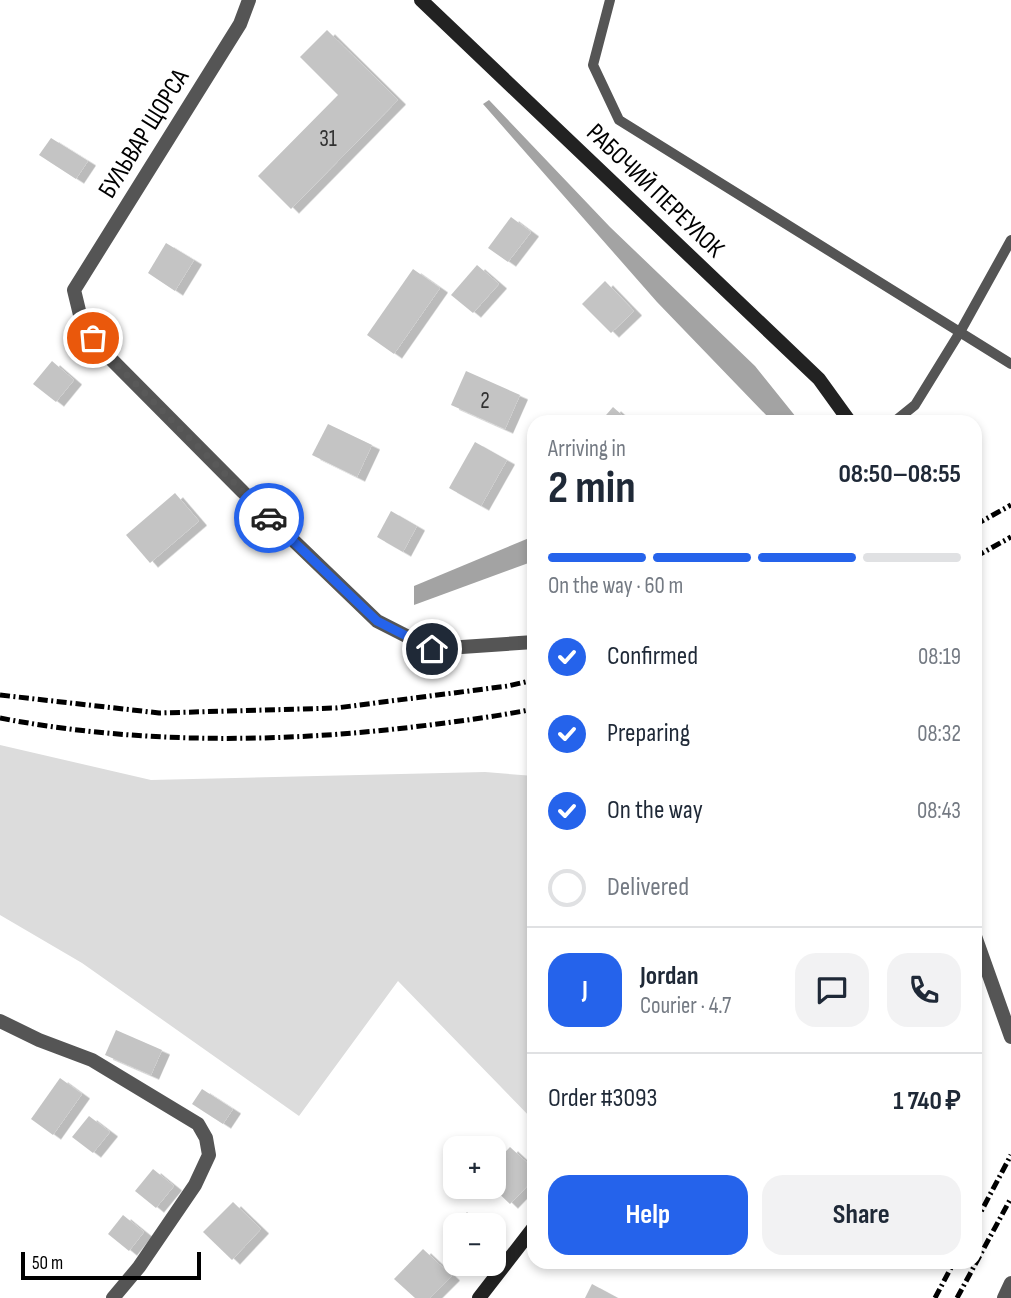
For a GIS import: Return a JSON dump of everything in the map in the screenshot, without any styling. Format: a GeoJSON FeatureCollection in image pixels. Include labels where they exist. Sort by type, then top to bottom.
{"type":"FeatureCollection","features":[{"type":"Feature","properties":{"kind":"street","name":"БУЛЬВАР ЩОРСА"},"geometry":{"type":"LineString","coordinates":[[248,0],[240,24],[74,290],[82,323],[104,352],[243,492],[377,621],[432,649],[527,642]]}},
{"type":"Feature","properties":{"kind":"street","name":"РАБОЧИЙ ПЕРЕУЛОК"},"geometry":{"type":"LineString","coordinates":[[421,0],[819,379],[845,415]]}},
{"type":"Feature","properties":{"kind":"street"},"geometry":{"type":"LineString","coordinates":[[982,956],[1011,1037]]}},
{"type":"Feature","properties":{"kind":"street"},"geometry":{"type":"LineString","coordinates":[[0,1021],[39,1040],[92,1060],[198,1124],[206,1138],[209,1155],[195,1185],[139,1267],[113,1298]]}},
{"type":"Feature","properties":{"kind":"street"},"geometry":{"type":"LineString","coordinates":[[479,1298],[527,1236]]}},
{"type":"Feature","properties":{"kind":"street"},"geometry":{"type":"LineString","coordinates":[[1004,1298],[1011,1283]]}},
{"type":"Feature","properties":{"kind":"lane"},"geometry":{"type":"LineString","coordinates":[[610,0],[593,65],[619,120],[1011,364]]}},
{"type":"Feature","properties":{"kind":"lane"},"geometry":{"type":"LineString","coordinates":[[903,415],[915,405],[960,332],[1011,240]]}},
{"type":"Feature","properties":{"kind":"shaded area"},"geometry":{"type":"Polygon","coordinates":[[[489,100],[610,227],[755,366],[794,415],[766,415],[657,302],[483,104],[489,100]]]}},
{"type":"Feature","properties":{"kind":"shaded area"},"geometry":{"type":"Polygon","coordinates":[[[527,539],[527,564],[414,605],[414,586],[527,539]]]}},
{"type":"Feature","properties":{"kind":"shaded area"},"geometry":{"type":"Polygon","coordinates":[[[0,745],[151,780],[485,772],[527,775],[527,1114],[398,981],[299,1116],[82,963],[0,915],[0,745]]]}},
{"type":"Feature","properties":{"kind":"building"},"geometry":{"type":"Polygon","coordinates":[[[327,30],[398,100],[291,209],[258,176],[338,95],[300,57],[327,30]]]}},
{"type":"Feature","properties":{"kind":"building"},"geometry":{"type":"Polygon","coordinates":[[[51,138],[88,161],[76,179],[39,155],[51,138]]]}},
{"type":"Feature","properties":{"kind":"building"},"geometry":{"type":"Polygon","coordinates":[[[511,217],[531,232],[508,262],[488,248],[511,217]]]}},
{"type":"Feature","properties":{"kind":"building"},"geometry":{"type":"Polygon","coordinates":[[[166,243],[194,260],[175,291],[148,273],[166,243]]]}},
{"type":"Feature","properties":{"kind":"building"},"geometry":{"type":"Polygon","coordinates":[[[477,265],[499,284],[473,313],[451,295],[477,265]]]}},
{"type":"Feature","properties":{"kind":"building"},"geometry":{"type":"Polygon","coordinates":[[[413,269],[440,288],[394,354],[367,335],[413,269]]]}},
{"type":"Feature","properties":{"kind":"building"},"geometry":{"type":"Polygon","coordinates":[[[605,281],[634,311],[611,333],[582,304],[605,281]]]}},
{"type":"Feature","properties":{"kind":"building"},"geometry":{"type":"Polygon","coordinates":[[[52,361],[74,380],[56,402],[33,384],[52,361]]]}},
{"type":"Feature","properties":{"kind":"building"},"geometry":{"type":"Polygon","coordinates":[[[466,371],[520,395],[505,429],[451,405],[466,371]]]}},
{"type":"Feature","properties":{"kind":"building"},"geometry":{"type":"Polygon","coordinates":[[[613,407],[622,415],[606,415],[613,407]]]}},
{"type":"Feature","properties":{"kind":"building"},"geometry":{"type":"Polygon","coordinates":[[[328,424],[372,445],[357,477],[312,455],[328,424]]]}},
{"type":"Feature","properties":{"kind":"building"},"geometry":{"type":"Polygon","coordinates":[[[475,442],[507,460],[481,506],[449,488],[475,442]]]}},
{"type":"Feature","properties":{"kind":"building"},"geometry":{"type":"Polygon","coordinates":[[[175,493],[199,521],[150,563],[126,535],[175,493]]]}},
{"type":"Feature","properties":{"kind":"building"},"geometry":{"type":"Polygon","coordinates":[[[391,511],[417,526],[403,552],[377,537],[391,511]]]}},
{"type":"Feature","properties":{"kind":"building"},"geometry":{"type":"Polygon","coordinates":[[[116,1030],[162,1050],[151,1075],[105,1055],[116,1030]]]}},
{"type":"Feature","properties":{"kind":"building"},"geometry":{"type":"Polygon","coordinates":[[[60,1078],[82,1094],[53,1135],[31,1119],[60,1078]]]}},
{"type":"Feature","properties":{"kind":"building"},"geometry":{"type":"Polygon","coordinates":[[[202,1089],[233,1109],[223,1124],[192,1104],[202,1089]]]}},
{"type":"Feature","properties":{"kind":"building"},"geometry":{"type":"Polygon","coordinates":[[[89,1116],[110,1132],[93,1153],[72,1137],[89,1116]]]}},
{"type":"Feature","properties":{"kind":"building"},"geometry":{"type":"Polygon","coordinates":[[[510,1147],[527,1163],[527,1186],[510,1204],[505,1199],[506,1151],[510,1147]]]}},
{"type":"Feature","properties":{"kind":"building"},"geometry":{"type":"Polygon","coordinates":[[[153,1169],[174,1186],[156,1208],[135,1191],[153,1169]]]}},
{"type":"Feature","properties":{"kind":"building"},"geometry":{"type":"Polygon","coordinates":[[[233,1202],[261,1229],[232,1260],[203,1232],[233,1202]]]}},
{"type":"Feature","properties":{"kind":"building"},"geometry":{"type":"Polygon","coordinates":[[[123,1215],[144,1232],[129,1251],[108,1234],[123,1215]]]}},
{"type":"Feature","properties":{"kind":"building"},"geometry":{"type":"Polygon","coordinates":[[[423,1249],[443,1268],[443,1276],[452,1276],[430,1298],[415,1298],[394,1279],[423,1249]]]}},
{"type":"Feature","properties":{"kind":"building"},"geometry":{"type":"Polygon","coordinates":[[[592,1284],[618,1298],[585,1298],[592,1284]]]}},
{"type":"Feature","properties":{"kind":"railway"},"geometry":{"type":"LineString","coordinates":[[982,521],[1011,505]]}},
{"type":"Feature","properties":{"kind":"railway"},"geometry":{"type":"LineString","coordinates":[[982,553],[1011,537]]}},
{"type":"Feature","properties":{"kind":"railway"},"geometry":{"type":"LineString","coordinates":[[0,695],[159,713],[336,708],[527,682]]}},
{"type":"Feature","properties":{"kind":"railway"},"geometry":{"type":"LineString","coordinates":[[0,718],[102,733],[258,738],[413,727],[527,710]]}},
{"type":"Feature","properties":{"kind":"railway"},"geometry":{"type":"LineString","coordinates":[[982,1210],[1011,1155]]}},
{"type":"Feature","properties":{"kind":"railway"},"geometry":{"type":"LineString","coordinates":[[982,1252],[1011,1198]]}},
{"type":"Feature","properties":{"kind":"railway"},"geometry":{"type":"LineString","coordinates":[[935,1298],[950,1269]]}},
{"type":"Feature","properties":{"kind":"railway"},"geometry":{"type":"LineString","coordinates":[[957,1298],[973,1269]]}},
{"type":"Feature","properties":{"kind":"way so far"},"geometry":{"type":"LineString","coordinates":[[93,338],[269,518]]}},
{"type":"Feature","properties":{"kind":"route"},"geometry":{"type":"LineString","coordinates":[[269,518],[377,621],[432,649]]}}]}
